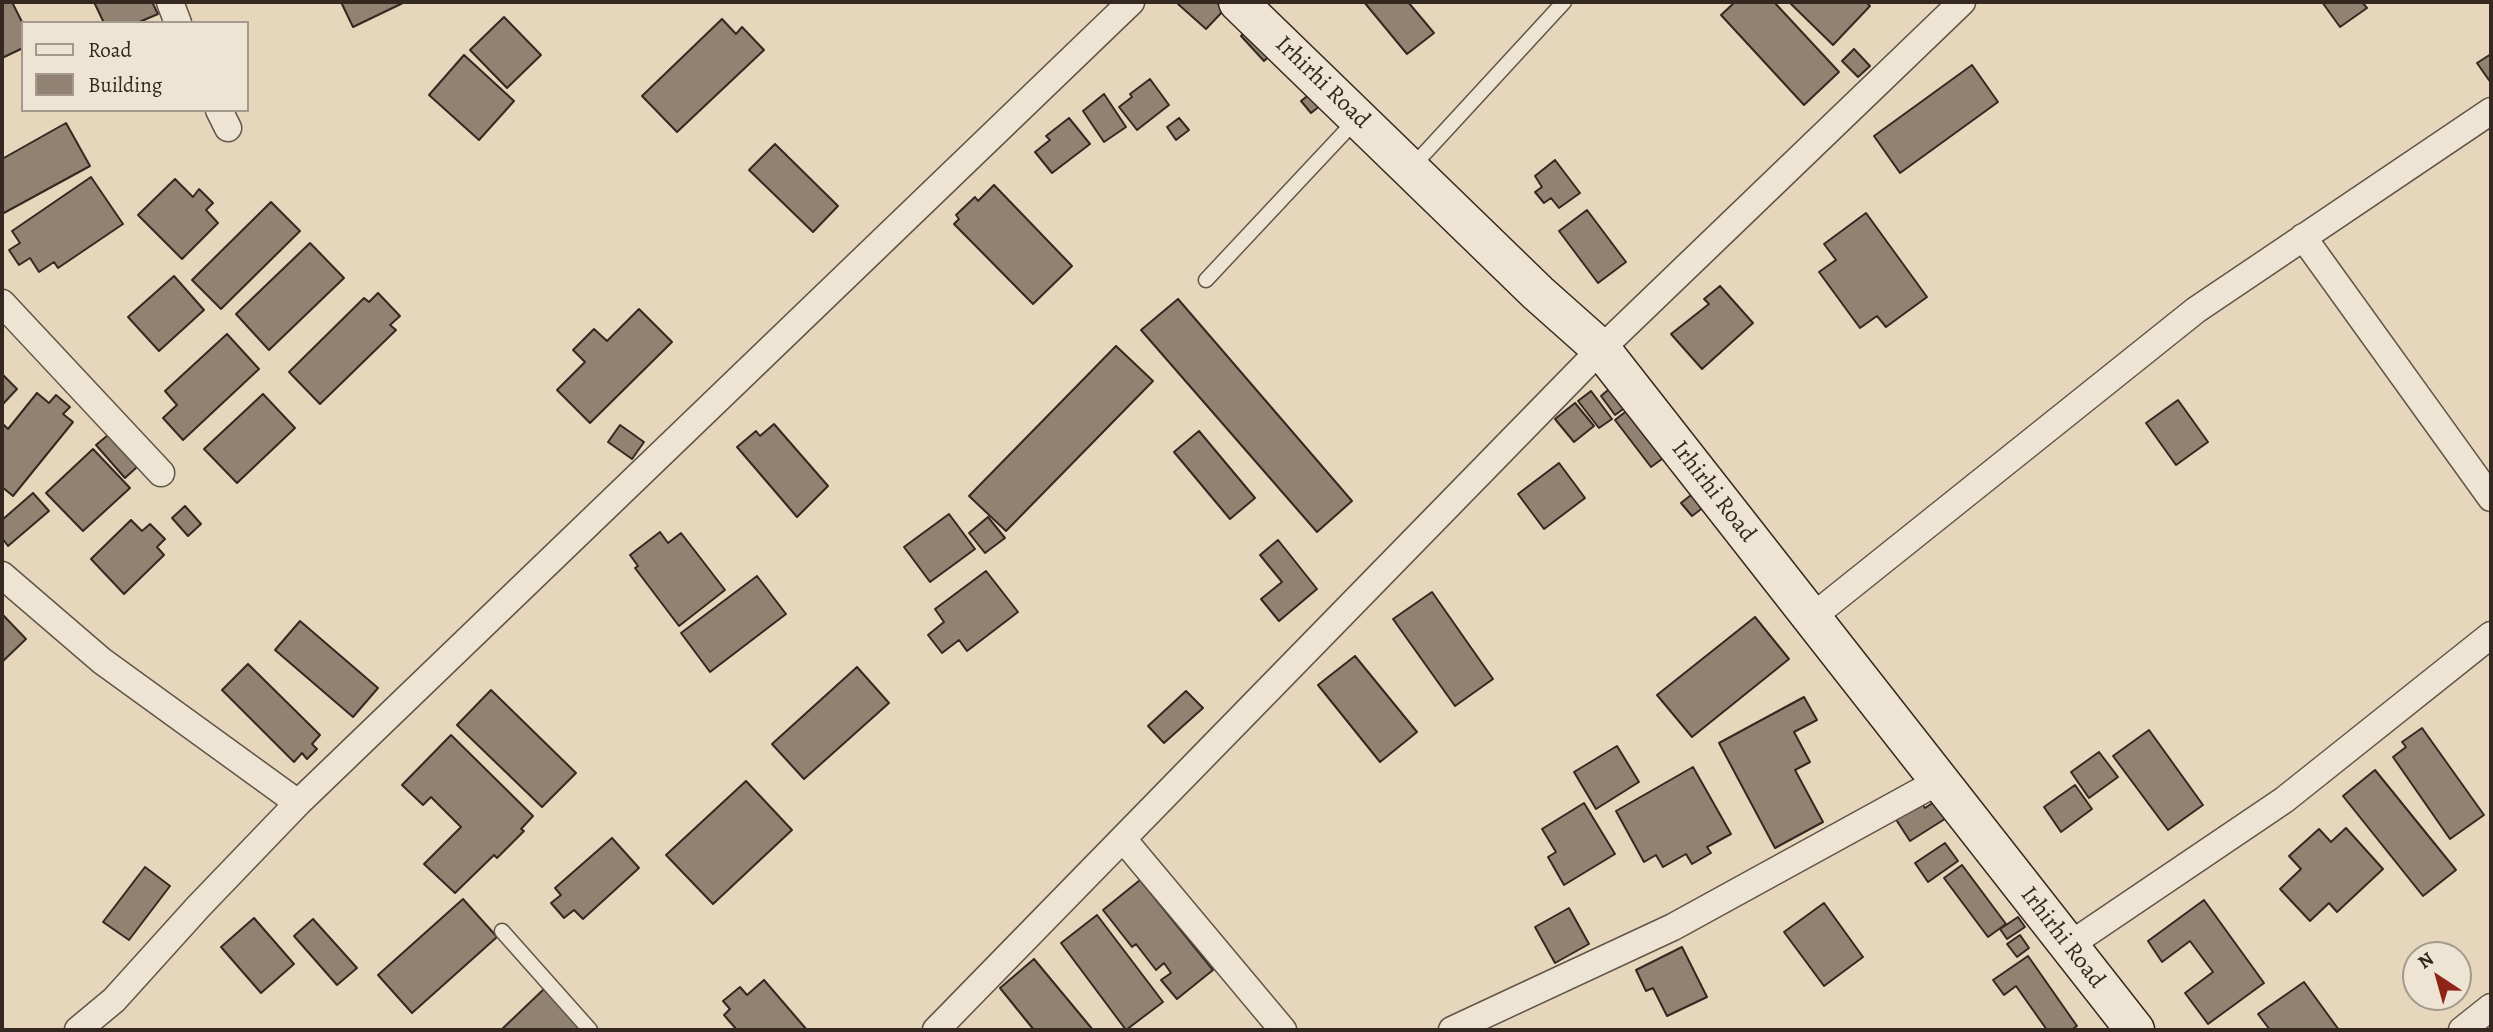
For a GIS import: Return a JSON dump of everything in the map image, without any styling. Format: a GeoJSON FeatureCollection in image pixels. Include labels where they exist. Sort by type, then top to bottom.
{"type":"FeatureCollection","features":[{"type":"Feature","properties":{"kind":"street"},"geometry":{"type":"LineString","coordinates":[[170,2],[177,21]]}},
{"type":"Feature","properties":{"kind":"street"},"geometry":{"type":"LineString","coordinates":[[78,1030],[114,1000],[298,803],[1131,2]]}},
{"type":"Feature","properties":{"kind":"street","name":"Irhirhi Road"},"geometry":{"type":"LineString","coordinates":[[1238,2],[1538,293],[1601,349],[2135,1030]]}},
{"type":"Feature","properties":{"kind":"street"},"geometry":{"type":"LineString","coordinates":[[936,1030],[1601,349],[1962,2]]}},
{"type":"Feature","properties":{"kind":"street"},"geometry":{"type":"LineString","coordinates":[[1811,618],[2196,310],[2491,111]]}},
{"type":"Feature","properties":{"kind":"street"},"geometry":{"type":"LineString","coordinates":[[2303,237],[2491,498]]}},
{"type":"Feature","properties":{"kind":"street"},"geometry":{"type":"LineString","coordinates":[[2,303],[161,473]]}},
{"type":"Feature","properties":{"kind":"street"},"geometry":{"type":"LineString","coordinates":[[2,575],[102,661],[298,803]]}},
{"type":"Feature","properties":{"kind":"street"},"geometry":{"type":"LineString","coordinates":[[2068,946],[2284,800],[2491,635]]}},
{"type":"Feature","properties":{"kind":"street"},"geometry":{"type":"LineString","coordinates":[[1452,1030],[1673,927],[1939,781]]}},
{"type":"Feature","properties":{"kind":"street"},"geometry":{"type":"LineString","coordinates":[[1123,839],[1283,1030]]}},
{"type":"Feature","properties":{"kind":"street"},"geometry":{"type":"LineString","coordinates":[[2462,1030],[2491,1007]]}},
{"type":"Feature","properties":{"kind":"lane"},"geometry":{"type":"LineString","coordinates":[[1410,169],[1564,2]]}},
{"type":"Feature","properties":{"kind":"lane"},"geometry":{"type":"LineString","coordinates":[[1206,280],[1357,118]]}},
{"type":"Feature","properties":{"kind":"lane"},"geometry":{"type":"LineString","coordinates":[[502,931],[590,1030]]}},
{"type":"Feature","properties":{"kind":"building"},"geometry":{"type":"Polygon","coordinates":[[[2,2],[12,2],[22,21],[21,49],[2,58],[2,2]]]}},
{"type":"Feature","properties":{"kind":"building"},"geometry":{"type":"Polygon","coordinates":[[[94,2],[152,2],[158,14],[142,21],[103,21],[94,2]]]}},
{"type":"Feature","properties":{"kind":"building"},"geometry":{"type":"Polygon","coordinates":[[[341,2],[405,2],[353,27],[341,2]]]}},
{"type":"Feature","properties":{"kind":"building"},"geometry":{"type":"Polygon","coordinates":[[[1216,2],[1224,10],[1206,29],[1178,4],[1216,2]]]}},
{"type":"Feature","properties":{"kind":"building"},"geometry":{"type":"Polygon","coordinates":[[[1364,2],[1408,2],[1434,33],[1407,54],[1364,2]]]}},
{"type":"Feature","properties":{"kind":"building"},"geometry":{"type":"Polygon","coordinates":[[[1735,2],[1774,2],[1839,72],[1804,105],[1721,15],[1735,2]]]}},
{"type":"Feature","properties":{"kind":"building"},"geometry":{"type":"Polygon","coordinates":[[[1789,2],[1866,2],[1870,6],[1833,45],[1789,2]]]}},
{"type":"Feature","properties":{"kind":"building"},"geometry":{"type":"Polygon","coordinates":[[[2322,2],[2362,2],[2367,8],[2340,27],[2322,2]]]}},
{"type":"Feature","properties":{"kind":"building"},"geometry":{"type":"Polygon","coordinates":[[[504,17],[541,55],[507,88],[470,50],[504,17]]]}},
{"type":"Feature","properties":{"kind":"building"},"geometry":{"type":"Polygon","coordinates":[[[722,19],[736,34],[742,27],[764,50],[677,132],[642,96],[722,19]]]}},
{"type":"Feature","properties":{"kind":"building"},"geometry":{"type":"Polygon","coordinates":[[[1252,26],[1275,51],[1264,61],[1241,36],[1252,26]]]}},
{"type":"Feature","properties":{"kind":"building"},"geometry":{"type":"Polygon","coordinates":[[[1854,49],[1870,66],[1858,77],[1842,61],[1854,49]]]}},
{"type":"Feature","properties":{"kind":"building"},"geometry":{"type":"Polygon","coordinates":[[[2491,54],[2491,83],[2477,63],[2491,54]]]}},
{"type":"Feature","properties":{"kind":"building"},"geometry":{"type":"Polygon","coordinates":[[[464,55],[514,101],[479,140],[429,95],[464,55]]]}},
{"type":"Feature","properties":{"kind":"building"},"geometry":{"type":"Polygon","coordinates":[[[1972,65],[1998,102],[1900,173],[1874,136],[1972,65]]]}},
{"type":"Feature","properties":{"kind":"building"},"geometry":{"type":"Polygon","coordinates":[[[1150,79],[1169,105],[1137,130],[1119,107],[1132,97],[1130,94],[1150,79]]]}},
{"type":"Feature","properties":{"kind":"building"},"geometry":{"type":"Polygon","coordinates":[[[1316,89],[1326,101],[1311,113],[1301,101],[1316,89]]]}},
{"type":"Feature","properties":{"kind":"building"},"geometry":{"type":"Polygon","coordinates":[[[1104,94],[1126,127],[1104,142],[1083,111],[1104,94]]]}},
{"type":"Feature","properties":{"kind":"building"},"geometry":{"type":"Polygon","coordinates":[[[1069,118],[1090,144],[1052,173],[1035,152],[1050,140],[1046,136],[1069,118]]]}},
{"type":"Feature","properties":{"kind":"building"},"geometry":{"type":"Polygon","coordinates":[[[1179,118],[1189,130],[1176,140],[1167,127],[1179,118]]]}},
{"type":"Feature","properties":{"kind":"building"},"geometry":{"type":"Polygon","coordinates":[[[66,123],[90,166],[2,214],[2,159],[66,123]]]}},
{"type":"Feature","properties":{"kind":"building"},"geometry":{"type":"Polygon","coordinates":[[[775,144],[838,206],[813,232],[749,170],[775,144]]]}},
{"type":"Feature","properties":{"kind":"building"},"geometry":{"type":"Polygon","coordinates":[[[1555,160],[1580,193],[1559,208],[1551,198],[1544,203],[1535,192],[1542,187],[1535,176],[1555,160]]]}},
{"type":"Feature","properties":{"kind":"building"},"geometry":{"type":"Polygon","coordinates":[[[91,177],[123,224],[58,268],[54,262],[39,272],[30,258],[19,265],[9,250],[20,243],[12,231],[91,177]]]}},
{"type":"Feature","properties":{"kind":"building"},"geometry":{"type":"Polygon","coordinates":[[[175,179],[193,197],[199,189],[213,203],[206,210],[218,223],[182,259],[138,215],[175,179]]]}},
{"type":"Feature","properties":{"kind":"building"},"geometry":{"type":"Polygon","coordinates":[[[994,185],[1072,266],[1033,304],[954,224],[959,219],[956,215],[975,197],[978,201],[994,185]]]}},
{"type":"Feature","properties":{"kind":"building"},"geometry":{"type":"Polygon","coordinates":[[[271,202],[300,231],[221,309],[192,280],[271,202]]]}},
{"type":"Feature","properties":{"kind":"building"},"geometry":{"type":"Polygon","coordinates":[[[1587,210],[1626,262],[1598,283],[1559,231],[1587,210]]]}},
{"type":"Feature","properties":{"kind":"building"},"geometry":{"type":"Polygon","coordinates":[[[1866,213],[1927,297],[1886,327],[1877,316],[1860,328],[1819,272],[1836,260],[1824,244],[1866,213]]]}},
{"type":"Feature","properties":{"kind":"building"},"geometry":{"type":"Polygon","coordinates":[[[310,243],[344,278],[269,350],[236,314],[310,243]]]}},
{"type":"Feature","properties":{"kind":"building"},"geometry":{"type":"Polygon","coordinates":[[[174,276],[204,310],[159,351],[128,317],[174,276]]]}},
{"type":"Feature","properties":{"kind":"building"},"geometry":{"type":"Polygon","coordinates":[[[1720,286],[1753,323],[1702,369],[1671,334],[1709,304],[1704,299],[1720,286]]]}},
{"type":"Feature","properties":{"kind":"building"},"geometry":{"type":"Polygon","coordinates":[[[378,293],[400,316],[390,325],[396,330],[320,404],[289,372],[364,298],[369,302],[378,293]]]}},
{"type":"Feature","properties":{"kind":"building"},"geometry":{"type":"Polygon","coordinates":[[[1178,299],[1352,501],[1317,532],[1141,330],[1178,299]]]}},
{"type":"Feature","properties":{"kind":"building"},"geometry":{"type":"Polygon","coordinates":[[[639,309],[672,342],[590,423],[557,390],[585,362],[573,350],[594,329],[607,341],[639,309]]]}},
{"type":"Feature","properties":{"kind":"building"},"geometry":{"type":"Polygon","coordinates":[[[227,334],[259,369],[183,440],[163,418],[177,405],[165,391],[227,334]]]}},
{"type":"Feature","properties":{"kind":"building"},"geometry":{"type":"Polygon","coordinates":[[[1116,346],[1153,381],[1006,531],[969,496],[1116,346]]]}},
{"type":"Feature","properties":{"kind":"building"},"geometry":{"type":"Polygon","coordinates":[[[2,374],[17,389],[2,405],[2,374]]]}},
{"type":"Feature","properties":{"kind":"building"},"geometry":{"type":"Polygon","coordinates":[[[1615,384],[1630,404],[1615,415],[1601,396],[1615,384]]]}},
{"type":"Feature","properties":{"kind":"building"},"geometry":{"type":"Polygon","coordinates":[[[1591,391],[1612,419],[1599,428],[1578,401],[1591,391]]]}},
{"type":"Feature","properties":{"kind":"building"},"geometry":{"type":"Polygon","coordinates":[[[37,393],[49,403],[56,395],[70,407],[63,414],[73,422],[13,496],[2,487],[2,428],[4,425],[8,429],[37,393]]]}},
{"type":"Feature","properties":{"kind":"building"},"geometry":{"type":"Polygon","coordinates":[[[263,394],[295,428],[237,483],[204,449],[263,394]]]}},
{"type":"Feature","properties":{"kind":"building"},"geometry":{"type":"Polygon","coordinates":[[[2178,400],[2208,442],[2176,465],[2146,423],[2178,400]]]}},
{"type":"Feature","properties":{"kind":"building"},"geometry":{"type":"Polygon","coordinates":[[[1575,403],[1594,426],[1574,442],[1555,419],[1575,403]]]}},
{"type":"Feature","properties":{"kind":"building"},"geometry":{"type":"Polygon","coordinates":[[[1629,409],[1666,456],[1651,467],[1615,420],[1629,409]]]}},
{"type":"Feature","properties":{"kind":"building"},"geometry":{"type":"Polygon","coordinates":[[[774,424],[828,486],[797,517],[737,447],[756,431],[760,436],[774,424]]]}},
{"type":"Feature","properties":{"kind":"building"},"geometry":{"type":"Polygon","coordinates":[[[620,425],[644,442],[632,459],[608,442],[620,425]]]}},
{"type":"Feature","properties":{"kind":"building"},"geometry":{"type":"Polygon","coordinates":[[[1199,431],[1255,498],[1230,519],[1174,452],[1199,431]]]}},
{"type":"Feature","properties":{"kind":"building"},"geometry":{"type":"Polygon","coordinates":[[[108,435],[137,467],[125,478],[96,445],[108,435]]]}},
{"type":"Feature","properties":{"kind":"building"},"geometry":{"type":"Polygon","coordinates":[[[93,449],[130,488],[83,531],[46,493],[93,449]]]}},
{"type":"Feature","properties":{"kind":"building"},"geometry":{"type":"Polygon","coordinates":[[[1559,463],[1585,498],[1544,529],[1518,494],[1559,463]]]}},
{"type":"Feature","properties":{"kind":"building"},"geometry":{"type":"Polygon","coordinates":[[[1701,487],[1712,501],[1692,516],[1681,503],[1701,487]]]}},
{"type":"Feature","properties":{"kind":"building"},"geometry":{"type":"Polygon","coordinates":[[[33,493],[49,511],[8,546],[2,538],[2,520],[33,493]]]}},
{"type":"Feature","properties":{"kind":"building"},"geometry":{"type":"Polygon","coordinates":[[[185,506],[201,524],[188,536],[172,518],[185,506]]]}},
{"type":"Feature","properties":{"kind":"building"},"geometry":{"type":"Polygon","coordinates":[[[949,514],[975,549],[930,582],[904,547],[949,514]]]}},
{"type":"Feature","properties":{"kind":"building"},"geometry":{"type":"Polygon","coordinates":[[[988,517],[1005,538],[985,553],[969,533],[988,517]]]}},
{"type":"Feature","properties":{"kind":"building"},"geometry":{"type":"Polygon","coordinates":[[[131,520],[142,531],[150,524],[165,539],[157,547],[164,555],[124,594],[91,559],[131,520]]]}},
{"type":"Feature","properties":{"kind":"building"},"geometry":{"type":"Polygon","coordinates":[[[660,532],[668,543],[681,533],[725,590],[679,626],[635,568],[638,566],[630,555],[660,532]]]}},
{"type":"Feature","properties":{"kind":"building"},"geometry":{"type":"Polygon","coordinates":[[[1278,540],[1317,589],[1279,621],[1261,599],[1282,582],[1260,555],[1278,540]]]}},
{"type":"Feature","properties":{"kind":"building"},"geometry":{"type":"Polygon","coordinates":[[[986,571],[1018,612],[967,651],[959,640],[942,653],[928,635],[944,622],[935,609],[986,571]]]}},
{"type":"Feature","properties":{"kind":"building"},"geometry":{"type":"Polygon","coordinates":[[[757,576],[786,614],[710,672],[681,633],[757,576]]]}},
{"type":"Feature","properties":{"kind":"building"},"geometry":{"type":"Polygon","coordinates":[[[1432,592],[1493,679],[1455,706],[1393,619],[1432,592]]]}},
{"type":"Feature","properties":{"kind":"building"},"geometry":{"type":"Polygon","coordinates":[[[2,614],[26,639],[2,662],[2,614]]]}},
{"type":"Feature","properties":{"kind":"building"},"geometry":{"type":"Polygon","coordinates":[[[1755,617],[1789,659],[1692,737],[1657,695],[1755,617]]]}},
{"type":"Feature","properties":{"kind":"building"},"geometry":{"type":"Polygon","coordinates":[[[300,621],[378,688],[353,717],[275,650],[300,621]]]}},
{"type":"Feature","properties":{"kind":"building"},"geometry":{"type":"Polygon","coordinates":[[[1355,656],[1417,732],[1380,762],[1318,685],[1355,656]]]}},
{"type":"Feature","properties":{"kind":"building"},"geometry":{"type":"Polygon","coordinates":[[[248,664],[320,735],[312,744],[317,749],[307,759],[302,753],[294,762],[222,690],[248,664]]]}},
{"type":"Feature","properties":{"kind":"building"},"geometry":{"type":"Polygon","coordinates":[[[857,667],[889,703],[804,779],[772,744],[857,667]]]}},
{"type":"Feature","properties":{"kind":"building"},"geometry":{"type":"Polygon","coordinates":[[[491,690],[576,773],[542,807],[457,725],[491,690]]]}},
{"type":"Feature","properties":{"kind":"building"},"geometry":{"type":"Polygon","coordinates":[[[1186,691],[1203,708],[1164,743],[1148,726],[1186,691]]]}},
{"type":"Feature","properties":{"kind":"building"},"geometry":{"type":"Polygon","coordinates":[[[1804,697],[1817,720],[1794,732],[1810,762],[1795,770],[1823,822],[1775,848],[1719,743],[1804,697]]]}},
{"type":"Feature","properties":{"kind":"building"},"geometry":{"type":"Polygon","coordinates":[[[2422,728],[2484,815],[2450,839],[2393,757],[2406,747],[2402,742],[2422,728]]]}},
{"type":"Feature","properties":{"kind":"building"},"geometry":{"type":"Polygon","coordinates":[[[2149,730],[2203,805],[2168,830],[2113,756],[2149,730]]]}},
{"type":"Feature","properties":{"kind":"building"},"geometry":{"type":"Polygon","coordinates":[[[451,735],[533,816],[521,829],[524,831],[497,858],[494,855],[455,893],[424,864],[461,827],[431,797],[423,805],[402,785],[451,735]]]}},
{"type":"Feature","properties":{"kind":"building"},"geometry":{"type":"Polygon","coordinates":[[[1617,746],[1639,782],[1596,809],[1574,772],[1617,746]]]}},
{"type":"Feature","properties":{"kind":"building"},"geometry":{"type":"Polygon","coordinates":[[[2099,752],[2118,777],[2089,798],[2071,772],[2099,752]]]}},
{"type":"Feature","properties":{"kind":"building"},"geometry":{"type":"Polygon","coordinates":[[[1693,767],[1731,834],[1707,847],[1711,853],[1692,864],[1686,854],[1663,867],[1656,855],[1644,862],[1616,811],[1693,767]]]}},
{"type":"Feature","properties":{"kind":"building"},"geometry":{"type":"Polygon","coordinates":[[[2375,770],[2456,870],[2423,896],[2343,796],[2375,770]]]}},
{"type":"Feature","properties":{"kind":"building"},"geometry":{"type":"Polygon","coordinates":[[[746,781],[792,830],[713,904],[666,855],[746,781]]]}},
{"type":"Feature","properties":{"kind":"building"},"geometry":{"type":"Polygon","coordinates":[[[2075,785],[2092,809],[2061,832],[2044,807],[2075,785]]]}},
{"type":"Feature","properties":{"kind":"building"},"geometry":{"type":"Polygon","coordinates":[[[1937,800],[1948,817],[1910,841],[1895,818],[1920,801],[1925,808],[1937,800]]]}},
{"type":"Feature","properties":{"kind":"building"},"geometry":{"type":"Polygon","coordinates":[[[1584,803],[1615,854],[1564,885],[1548,857],[1556,852],[1542,829],[1584,803]]]}},
{"type":"Feature","properties":{"kind":"building"},"geometry":{"type":"Polygon","coordinates":[[[2346,828],[2383,869],[2337,912],[2329,903],[2310,921],[2280,889],[2301,869],[2289,856],[2319,829],[2331,842],[2346,828]]]}},
{"type":"Feature","properties":{"kind":"building"},"geometry":{"type":"Polygon","coordinates":[[[612,838],[639,868],[583,919],[574,910],[564,918],[551,903],[561,895],[555,888],[612,838]]]}},
{"type":"Feature","properties":{"kind":"building"},"geometry":{"type":"Polygon","coordinates":[[[1945,843],[1958,861],[1928,882],[1915,863],[1945,843]]]}},
{"type":"Feature","properties":{"kind":"building"},"geometry":{"type":"Polygon","coordinates":[[[1962,865],[2006,924],[1988,937],[1944,878],[1962,865]]]}},
{"type":"Feature","properties":{"kind":"building"},"geometry":{"type":"Polygon","coordinates":[[[145,867],[170,886],[129,940],[103,922],[145,867]]]}},
{"type":"Feature","properties":{"kind":"building"},"geometry":{"type":"Polygon","coordinates":[[[1140,880],[1213,970],[1177,999],[1161,980],[1171,973],[1164,963],[1156,970],[1136,944],[1132,947],[1103,910],[1140,880]]]}},
{"type":"Feature","properties":{"kind":"building"},"geometry":{"type":"Polygon","coordinates":[[[463,899],[497,937],[412,1013],[378,975],[463,899]]]}},
{"type":"Feature","properties":{"kind":"building"},"geometry":{"type":"Polygon","coordinates":[[[2204,900],[2264,983],[2208,1024],[2185,993],[2213,972],[2190,941],[2162,962],[2148,941],[2204,900]]]}},
{"type":"Feature","properties":{"kind":"building"},"geometry":{"type":"Polygon","coordinates":[[[1824,903],[1863,957],[1824,986],[1784,932],[1824,903]]]}},
{"type":"Feature","properties":{"kind":"building"},"geometry":{"type":"Polygon","coordinates":[[[1569,908],[1589,944],[1555,963],[1535,927],[1569,908]]]}},
{"type":"Feature","properties":{"kind":"building"},"geometry":{"type":"Polygon","coordinates":[[[1097,915],[1163,1002],[1126,1030],[1061,943],[1097,915]]]}},
{"type":"Feature","properties":{"kind":"building"},"geometry":{"type":"Polygon","coordinates":[[[2018,917],[2025,927],[2007,939],[2000,929],[2018,917]]]}},
{"type":"Feature","properties":{"kind":"building"},"geometry":{"type":"Polygon","coordinates":[[[254,918],[294,964],[261,993],[221,947],[254,918]]]}},
{"type":"Feature","properties":{"kind":"building"},"geometry":{"type":"Polygon","coordinates":[[[313,919],[357,968],[337,985],[294,936],[313,919]]]}},
{"type":"Feature","properties":{"kind":"building"},"geometry":{"type":"Polygon","coordinates":[[[2020,935],[2029,948],[2017,957],[2007,944],[2020,935]]]}},
{"type":"Feature","properties":{"kind":"building"},"geometry":{"type":"Polygon","coordinates":[[[1682,947],[1707,997],[1667,1016],[1653,988],[1646,991],[1636,970],[1682,947]]]}},
{"type":"Feature","properties":{"kind":"building"},"geometry":{"type":"Polygon","coordinates":[[[2028,956],[2077,1026],[2071,1030],[2047,1030],[2016,986],[2004,995],[1993,980],[2028,956]]]}},
{"type":"Feature","properties":{"kind":"building"},"geometry":{"type":"Polygon","coordinates":[[[1034,959],[1093,1030],[1034,1030],[1000,988],[1034,959]]]}},
{"type":"Feature","properties":{"kind":"building"},"geometry":{"type":"Polygon","coordinates":[[[764,980],[807,1030],[737,1030],[724,1015],[730,1009],[723,1001],[740,987],[747,995],[764,980]]]}},
{"type":"Feature","properties":{"kind":"building"},"geometry":{"type":"Polygon","coordinates":[[[2304,982],[2339,1030],[2270,1030],[2258,1014],[2304,982]]]}},
{"type":"Feature","properties":{"kind":"building"},"geometry":{"type":"Polygon","coordinates":[[[544,989],[582,1028],[580,1030],[501,1030],[544,989]]]}}]}
